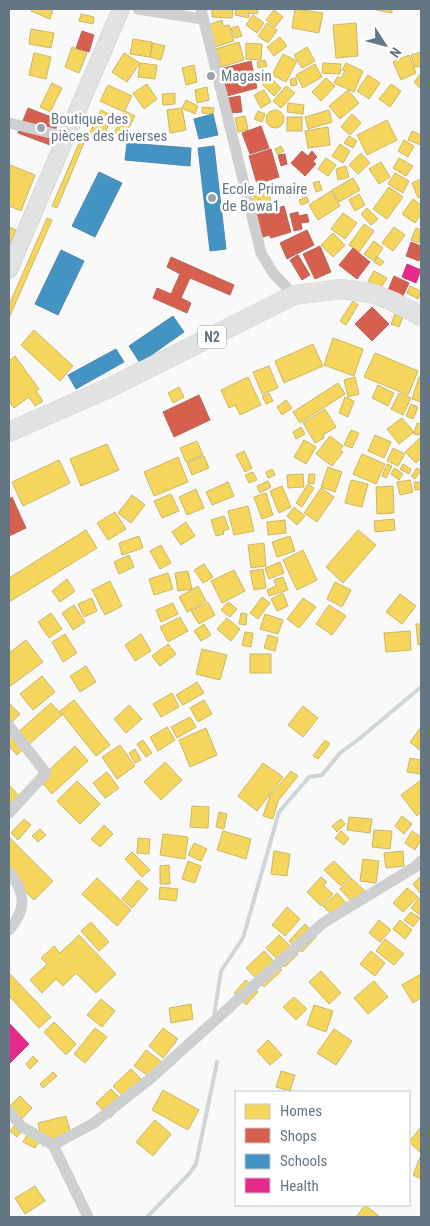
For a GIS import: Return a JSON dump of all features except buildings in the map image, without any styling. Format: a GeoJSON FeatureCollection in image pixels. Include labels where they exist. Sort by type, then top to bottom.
{"type":"FeatureCollection","features":[{"type":"Feature","properties":{"kind":"highway","name":"N2"},"geometry":{"type":"LineString","coordinates":[[9,432],[119,383],[294,295],[342,289],[371,293],[392,301],[421,316]]}},
{"type":"Feature","properties":{"kind":"main road"},"geometry":{"type":"LineString","coordinates":[[9,270],[121,9]]}},
{"type":"Feature","properties":{"kind":"street"},"geometry":{"type":"LineString","coordinates":[[138,9],[202,14],[261,253],[273,273],[294,295]]}},
{"type":"Feature","properties":{"kind":"street"},"geometry":{"type":"LineString","coordinates":[[9,124],[67,137]]}},
{"type":"Feature","properties":{"kind":"street"},"geometry":{"type":"LineString","coordinates":[[9,726],[46,773],[9,813]]}},
{"type":"Feature","properties":{"kind":"street"},"geometry":{"type":"LineString","coordinates":[[54,1145],[94,1123],[150,1079],[323,923],[415,867],[421,861]]}},
{"type":"Feature","properties":{"kind":"street"},"geometry":{"type":"LineString","coordinates":[[9,872],[18,883],[24,903],[17,921],[9,930]]}},
{"type":"Feature","properties":{"kind":"street"},"geometry":{"type":"LineString","coordinates":[[9,1111],[21,1126],[54,1145],[88,1217]]}},
{"type":"Feature","properties":{"kind":"waterway"},"geometry":{"type":"LineString","coordinates":[[214,1017],[221,971],[243,938],[279,812],[309,777],[322,775],[340,753],[421,687]]}},
{"type":"Feature","properties":{"kind":"waterway"},"geometry":{"type":"LineString","coordinates":[[147,1217],[189,1174],[196,1164],[217,1062]]}},
{"type":"Feature","properties":{"kind":"place","name":"Magasin"},"geometry":{"type":"Point","coordinates":[211,76]}},
{"type":"Feature","properties":{"kind":"place","name":"Boutique des pièces des diverses"},"geometry":{"type":"Point","coordinates":[41,128]}},
{"type":"Feature","properties":{"kind":"place","name":"Ecole Primaire de Bowa1"},"geometry":{"type":"Point","coordinates":[212,198]}}]}
